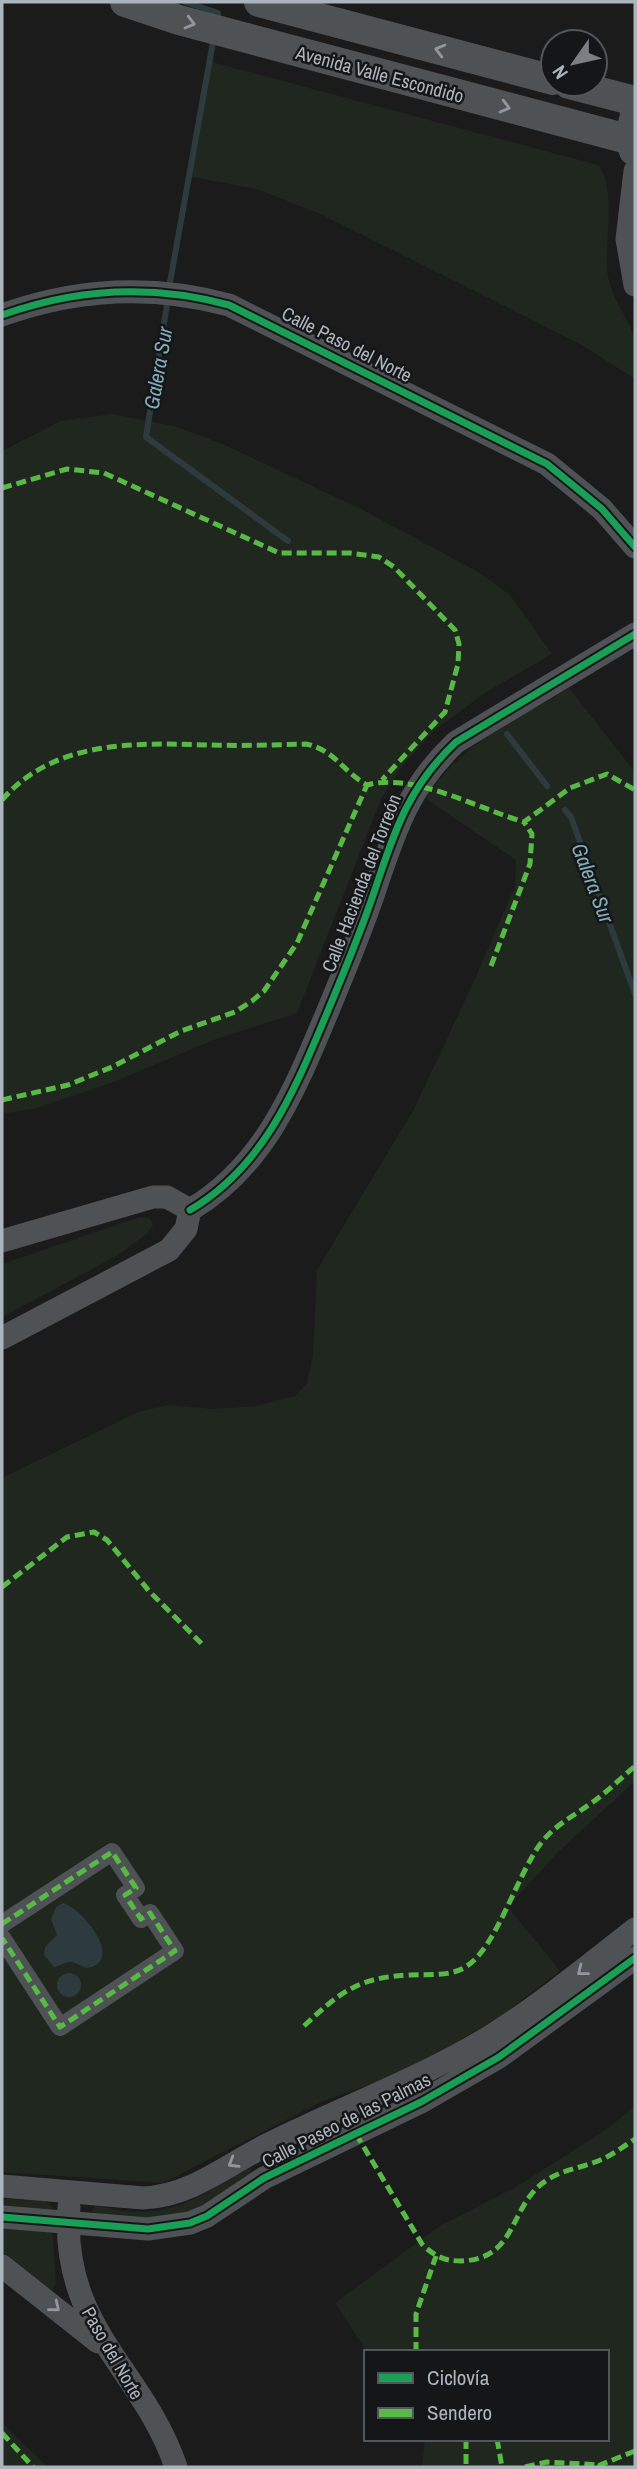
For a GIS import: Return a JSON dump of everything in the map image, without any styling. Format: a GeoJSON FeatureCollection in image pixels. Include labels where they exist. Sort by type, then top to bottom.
{"type":"FeatureCollection","features":[{"type":"Feature","properties":{"kind":"street","name":"Avenida Valle Escondido"},"geometry":{"type":"LineString","coordinates":[[125,2],[178,20],[631,140]]}},
{"type":"Feature","properties":{"kind":"street","name":"Avenida Valle Escondido"},"geometry":{"type":"LineString","coordinates":[[258,2],[539,76]]}},
{"type":"Feature","properties":{"kind":"street"},"geometry":{"type":"LineString","coordinates":[[609,94],[635,101],[631,140],[635,170],[627,239],[635,285]]}},
{"type":"Feature","properties":{"kind":"street","name":"Calle Paso del Norte"},"geometry":{"type":"LineString","coordinates":[[2,315],[56,299],[122,289],[200,297],[229,305],[547,464],[602,509],[635,548]]}},
{"type":"Feature","properties":{"kind":"street","name":"Calle Hacienda del Torreón"},"geometry":{"type":"LineString","coordinates":[[190,1210],[216,1195],[236,1176],[292,1097],[361,929],[404,809],[432,764],[456,742],[635,635]]}},
{"type":"Feature","properties":{"kind":"street"},"geometry":{"type":"LineString","coordinates":[[2,1241],[153,1197],[167,1197],[190,1210],[186,1229],[169,1250],[2,1338]]}},
{"type":"Feature","properties":{"kind":"street"},"geometry":{"type":"LineString","coordinates":[[2,1924],[112,1852],[136,1888],[125,1895],[141,1919],[150,1913],[175,1951],[60,2027],[2,1938]]}},
{"type":"Feature","properties":{"kind":"street","name":"Calle Paseo de las Palmas"},"geometry":{"type":"LineString","coordinates":[[2,2186],[144,2198],[161,2197],[193,2187],[258,2149],[396,2085],[493,2035],[556,1992],[635,1929]]}},
{"type":"Feature","properties":{"kind":"street","name":"Calle Paseo de las Palmas"},"geometry":{"type":"LineString","coordinates":[[2,2217],[162,2229],[207,2216],[264,2178],[421,2102],[499,2057],[635,1958]]}},
{"type":"Feature","properties":{"kind":"street","name":"Paso del Norte"},"geometry":{"type":"LineString","coordinates":[[70,2190],[68,2222],[71,2266],[78,2292],[107,2349],[159,2429],[176,2467]]}},
{"type":"Feature","properties":{"kind":"street"},"geometry":{"type":"LineString","coordinates":[[2,2266],[107,2349]]}},
{"type":"Feature","properties":{"kind":"shaded area"},"geometry":{"type":"Polygon","coordinates":[[[212,62],[598,165],[604,176],[609,203],[608,276],[613,294],[635,341],[635,379],[582,345],[325,216],[257,189],[187,176],[212,62]]]}},
{"type":"Feature","properties":{"kind":"shaded area"},"geometry":{"type":"Polygon","coordinates":[[[112,414],[174,426],[225,445],[363,510],[480,573],[510,595],[552,654],[485,693],[435,730],[403,765],[381,799],[297,1013],[216,1039],[116,1081],[37,1108],[2,1114],[2,451],[61,421],[112,414]]]}},
{"type":"Feature","properties":{"kind":"shaded area"},"geometry":{"type":"Polygon","coordinates":[[[569,688],[635,772],[635,1781],[557,1853],[508,1907],[560,1971],[498,2018],[386,2079],[323,2101],[163,2183],[2,2172],[2,1478],[138,1412],[168,1405],[212,1409],[256,1406],[295,1396],[307,1383],[313,1355],[317,1270],[414,1109],[515,886],[516,860],[426,799],[454,763],[471,749],[569,688]]]}},
{"type":"Feature","properties":{"kind":"shaded area"},"geometry":{"type":"Polygon","coordinates":[[[140,1217],[150,1218],[153,1225],[148,1233],[115,1257],[2,1317],[2,1264],[140,1217]]]}},
{"type":"Feature","properties":{"kind":"shaded area"},"geometry":{"type":"Polygon","coordinates":[[[63,1903],[88,1923],[101,1943],[103,1953],[100,1961],[92,1967],[70,1962],[54,1967],[44,1955],[45,1947],[57,1935],[51,1919],[56,1907],[63,1903]]]}},
{"type":"Feature","properties":{"kind":"shaded area"},"geometry":{"type":"Polygon","coordinates":[[[69,1973],[77,1977],[81,1985],[77,1993],[69,1997],[61,1993],[57,1985],[61,1977],[69,1973]]]}},
{"type":"Feature","properties":{"kind":"shaded area"},"geometry":{"type":"Polygon","coordinates":[[[635,2106],[635,2467],[422,2467],[425,2441],[609,2441],[609,2350],[366,2350],[335,2303],[441,2225],[516,2187],[607,2129],[635,2106]]]}},
{"type":"Feature","properties":{"kind":"shaded area"},"geometry":{"type":"Polygon","coordinates":[[[250,2165],[252,2173],[249,2179],[176,2222],[97,2216],[92,2212],[95,2205],[140,2212],[178,2206],[213,2189],[250,2165]]]}},
{"type":"Feature","properties":{"kind":"shaded area"},"geometry":{"type":"Polygon","coordinates":[[[2,2199],[45,2201],[53,2207],[52,2211],[2,2212],[2,2199]]]}},
{"type":"Feature","properties":{"kind":"shaded area"},"geometry":{"type":"Polygon","coordinates":[[[2,2228],[49,2232],[53,2236],[56,2284],[48,2293],[2,2259],[2,2228]]]}},
{"type":"Feature","properties":{"kind":"shaded area"},"geometry":{"type":"Polygon","coordinates":[[[2,2423],[48,2467],[2,2467],[2,2423]]]}},
{"type":"Feature","properties":{"kind":"waterway","name":"Galera Sur"},"geometry":{"type":"LineString","coordinates":[[185,2],[218,13],[218,18]]}},
{"type":"Feature","properties":{"kind":"waterway","name":"Galera Sur"},"geometry":{"type":"LineString","coordinates":[[169,288],[213,42]]}},
{"type":"Feature","properties":{"kind":"waterway","name":"Galera Sur"},"geometry":{"type":"LineString","coordinates":[[168,298],[146,437],[288,541]]}},
{"type":"Feature","properties":{"kind":"waterway","name":"Galera Sur"},"geometry":{"type":"LineString","coordinates":[[507,734],[547,786]]}},
{"type":"Feature","properties":{"kind":"waterway","name":"Galera Sur"},"geometry":{"type":"LineString","coordinates":[[565,810],[571,817],[635,994]]}},
{"type":"Feature","properties":{"kind":"marked path"},"geometry":{"type":"LineString","coordinates":[[2,488],[67,469],[104,473],[279,553],[350,553],[379,557],[394,567],[455,630],[459,644],[458,664],[445,712],[382,780]]}},
{"type":"Feature","properties":{"kind":"marked path"},"geometry":{"type":"LineString","coordinates":[[2,800],[23,780],[46,765],[72,755],[126,745],[154,744],[306,744],[324,751],[367,785],[405,783],[446,794],[524,822],[570,788],[607,774],[635,790]]}},
{"type":"Feature","properties":{"kind":"marked path"},"geometry":{"type":"LineString","coordinates":[[2,1100],[68,1085],[112,1067],[181,1031],[235,1012],[264,991],[297,943],[367,785]]}},
{"type":"Feature","properties":{"kind":"marked path"},"geometry":{"type":"LineString","coordinates":[[491,966],[530,864],[532,834],[524,822]]}},
{"type":"Feature","properties":{"kind":"marked path"},"geometry":{"type":"LineString","coordinates":[[2,1587],[67,1537],[94,1532],[107,1540],[149,1591],[204,1646]]}},
{"type":"Feature","properties":{"kind":"marked path"},"geometry":{"type":"LineString","coordinates":[[304,2026],[340,1995],[364,1983],[392,1976],[447,1973],[467,1966],[488,1943],[532,1857],[546,1837],[635,1766]]}},
{"type":"Feature","properties":{"kind":"marked path"},"geometry":{"type":"LineString","coordinates":[[2,1924],[112,1852],[136,1888],[125,1895],[141,1919],[150,1913],[175,1951],[60,2027],[2,1938]]}},
{"type":"Feature","properties":{"kind":"marked path"},"geometry":{"type":"LineString","coordinates":[[356,2134],[422,2244],[440,2257],[461,2261],[480,2258],[493,2251],[503,2241],[534,2191],[547,2180],[603,2159],[635,2139]]}},
{"type":"Feature","properties":{"kind":"marked path"},"geometry":{"type":"LineString","coordinates":[[416,2350],[416,2314],[436,2256]]}},
{"type":"Feature","properties":{"kind":"marked path"},"geometry":{"type":"LineString","coordinates":[[2,2433],[33,2467]]}},
{"type":"Feature","properties":{"kind":"marked path"},"geometry":{"type":"LineString","coordinates":[[466,2441],[466,2467]]}},
{"type":"Feature","properties":{"kind":"marked path"},"geometry":{"type":"LineString","coordinates":[[497,2441],[502,2467]]}},
{"type":"Feature","properties":{"kind":"marked path"},"geometry":{"type":"LineString","coordinates":[[601,2467],[600,2465],[635,2451]]}},
{"type":"Feature","properties":{"kind":"marked path"},"geometry":{"type":"LineString","coordinates":[[525,2467],[547,2462],[600,2465]]}},
{"type":"Feature","properties":{"kind":"cycle path"},"geometry":{"type":"LineString","coordinates":[[2,315],[58,299],[115,292],[172,294],[229,305],[547,464],[602,509],[635,547]]}},
{"type":"Feature","properties":{"kind":"cycle path"},"geometry":{"type":"LineString","coordinates":[[190,1210],[216,1192],[239,1171],[275,1124],[303,1070],[349,959],[402,817],[412,797],[438,760],[456,742],[635,634]]}},
{"type":"Feature","properties":{"kind":"cycle path"},"geometry":{"type":"LineString","coordinates":[[2,2217],[148,2229],[190,2223],[207,2216],[264,2178],[421,2102],[499,2057],[635,1958]]}}]}
